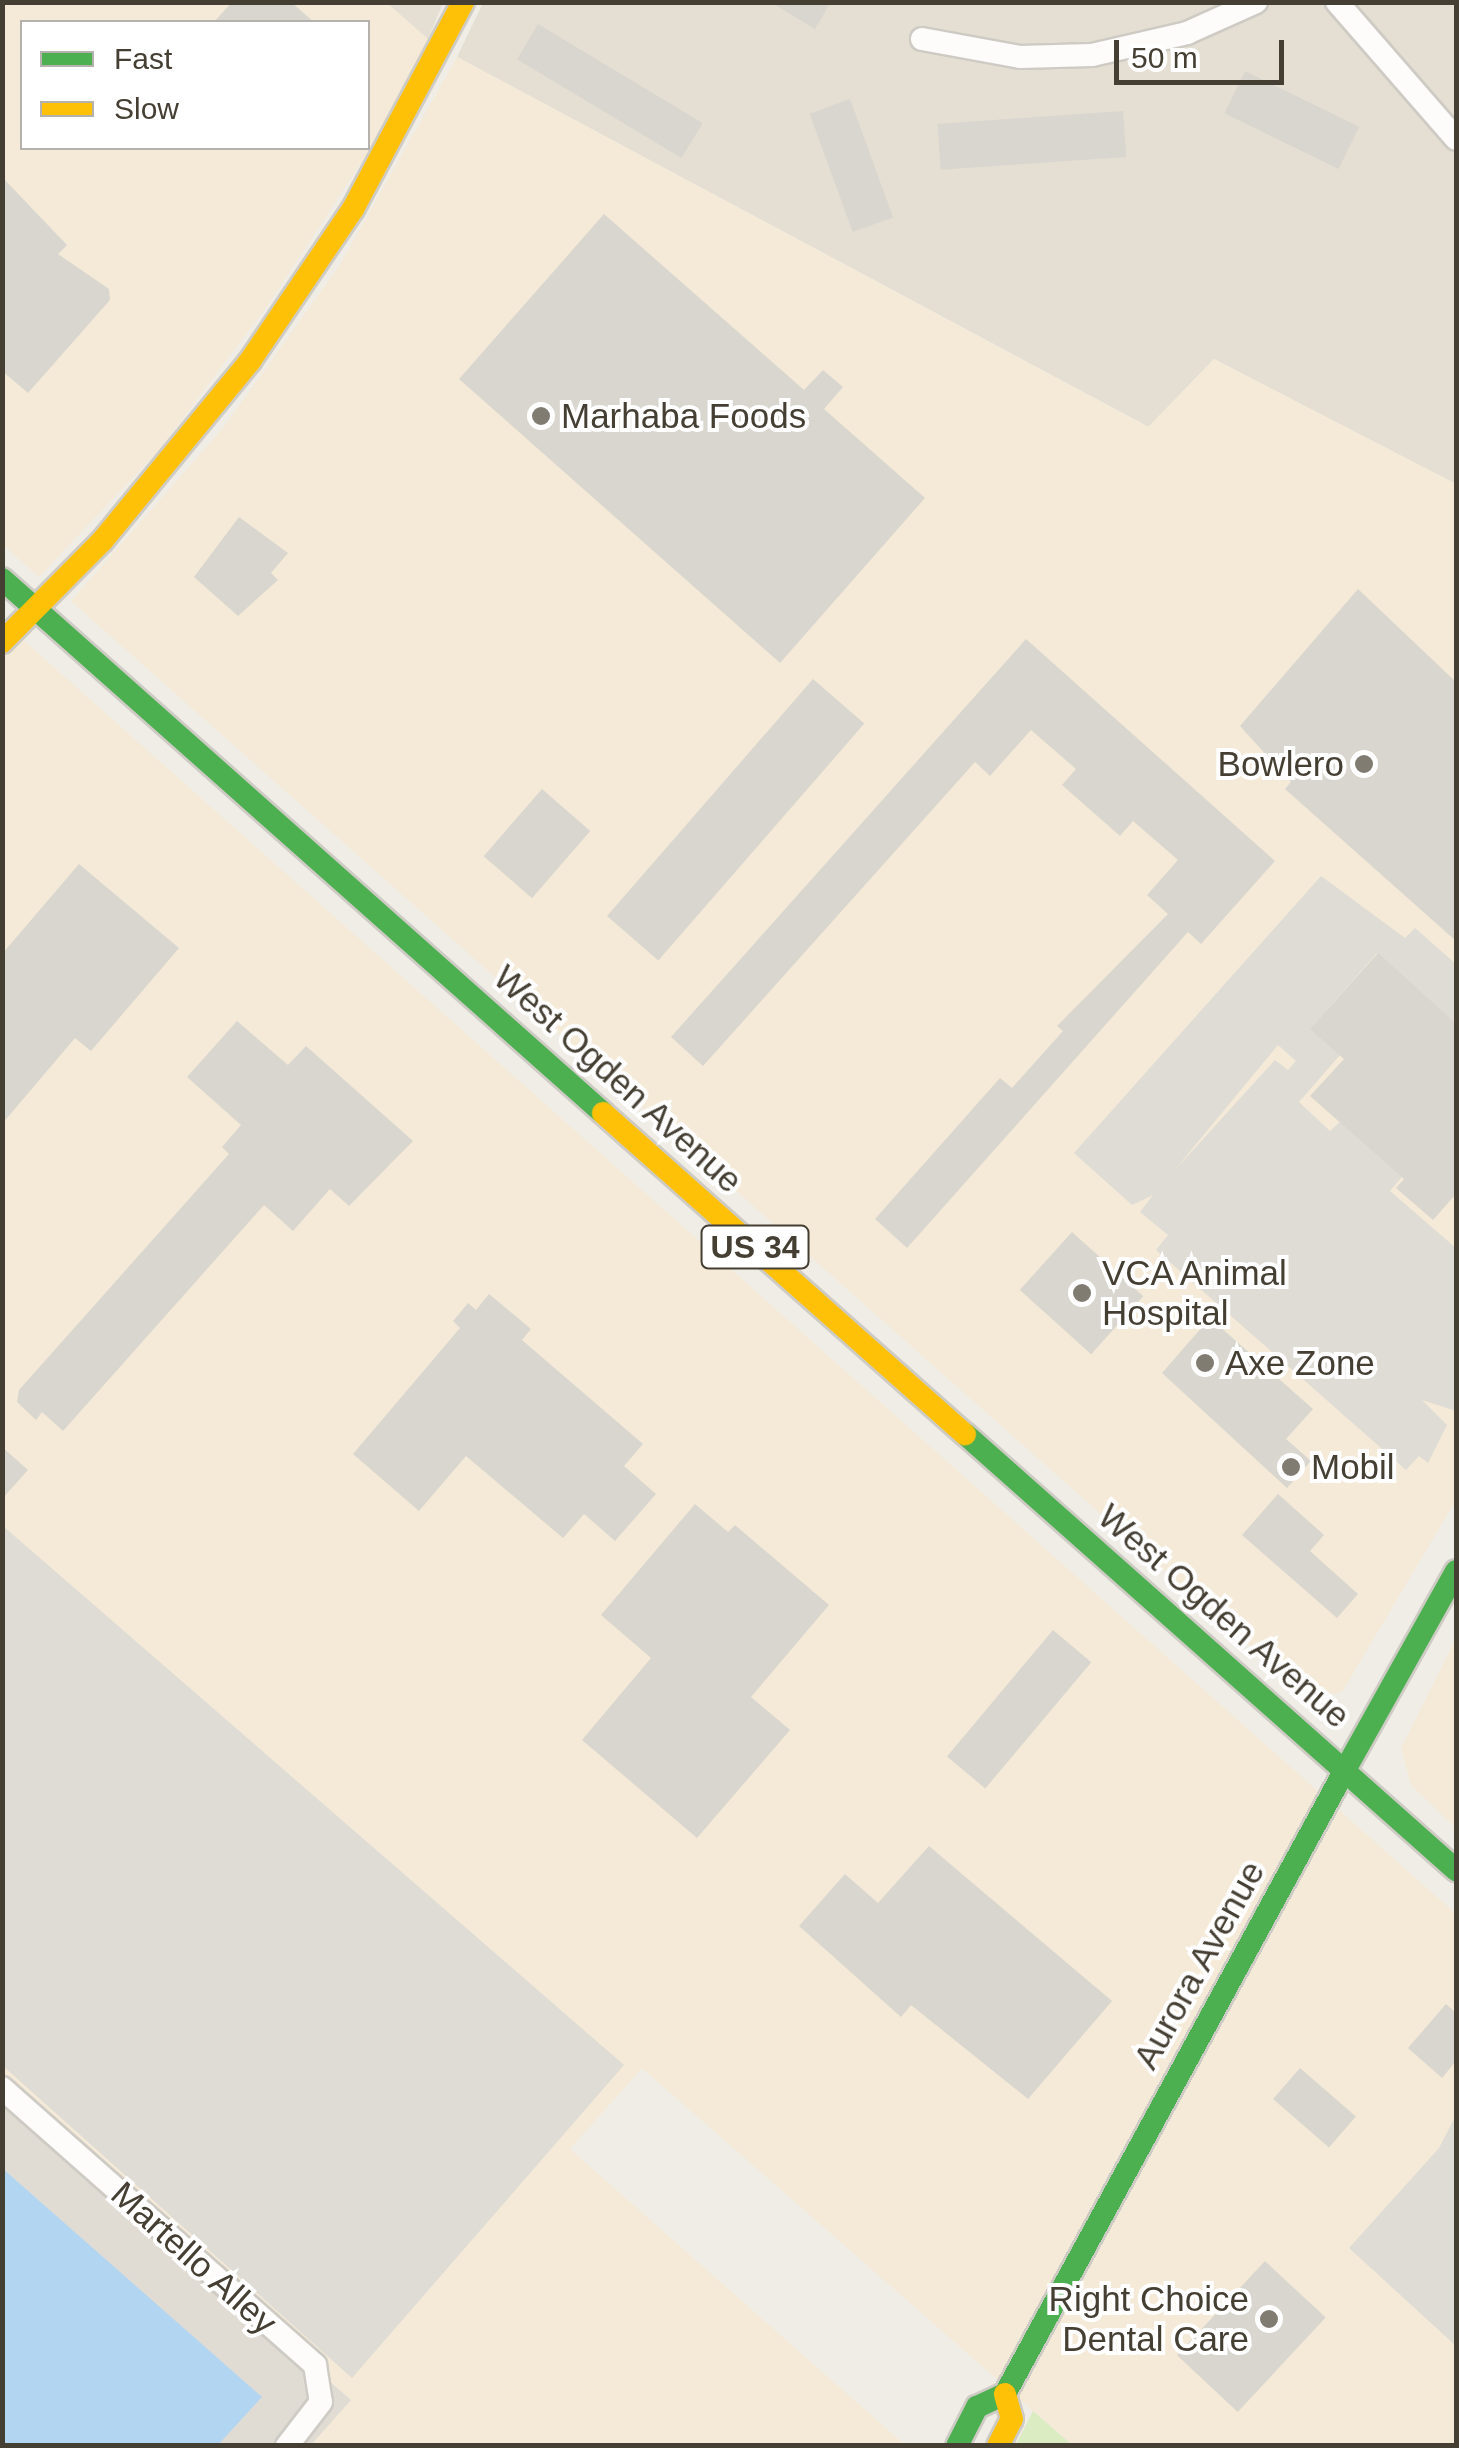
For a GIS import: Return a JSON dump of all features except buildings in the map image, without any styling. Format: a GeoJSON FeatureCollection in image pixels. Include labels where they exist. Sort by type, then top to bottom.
{"type":"FeatureCollection","features":[{"type":"Feature","properties":{"kind":"main road"},"geometry":{"type":"LineString","coordinates":[[2,642],[37,609],[190,440],[296,298],[396,135],[463,2]]}},
{"type":"Feature","properties":{"kind":"main road","name":"West Ogden Avenue"},"geometry":{"type":"LineString","coordinates":[[2,579],[1456,1870]]}},
{"type":"Feature","properties":{"kind":"main road","name":"Aurora Avenue"},"geometry":{"type":"LineString","coordinates":[[957,2446],[977,2407],[1005,2394],[1456,1570]]}},
{"type":"Feature","properties":{"kind":"main road","name":"Aurora Avenue"},"geometry":{"type":"LineString","coordinates":[[998,2446],[1012,2419],[1005,2394]]}},
{"type":"Feature","properties":{"kind":"street"},"geometry":{"type":"LineString","coordinates":[[922,40],[1020,57],[1092,55],[1187,34],[1256,2]]}},
{"type":"Feature","properties":{"kind":"street"},"geometry":{"type":"LineString","coordinates":[[1338,2],[1456,139]]}},
{"type":"Feature","properties":{"kind":"street","name":"Martello Alley"},"geometry":{"type":"LineString","coordinates":[[2,2088],[315,2365],[322,2402],[286,2446]]}},
{"type":"Feature","properties":{"kind":"shaded area"},"geometry":{"type":"Polygon","coordinates":[[[3,3],[387,3],[428,39],[370,149],[370,20],[20,20],[20,150],[369,150],[268,305],[158,451],[39,577],[3,545],[3,3]]]}},
{"type":"Feature","properties":{"kind":"shaded area"},"geometry":{"type":"Polygon","coordinates":[[[386,3],[443,3],[428,39],[386,3]]]}},
{"type":"Feature","properties":{"kind":"shaded area"},"geometry":{"type":"Polygon","coordinates":[[[483,3],[1456,3],[1456,484],[1214,359],[1149,427],[457,57],[483,3]]]}},
{"type":"Feature","properties":{"kind":"shaded area"},"geometry":{"type":"Polygon","coordinates":[[[457,57],[1148,427],[1214,359],[1456,484],[1456,1500],[1342,1692],[1319,1697],[1297,1688],[71,601],[223,428],[339,266],[457,57]]]}},
{"type":"Feature","properties":{"kind":"shaded area"},"geometry":{"type":"Polygon","coordinates":[[[3,622],[1456,1914],[1456,2445],[1072,2445],[642,2068],[570,2149],[905,2445],[311,2445],[350,2399],[3,2099],[3,622]]]}},
{"type":"Feature","properties":{"kind":"shaded area"},"geometry":{"type":"Polygon","coordinates":[[[1321,876],[1405,938],[1415,928],[1456,964],[1456,1023],[1377,953],[1311,1028],[1340,1055],[1299,1102],[1330,1131],[1340,1122],[1402,1177],[1390,1191],[1456,1248],[1456,1411],[1422,1400],[1447,1425],[1428,1463],[1419,1456],[1406,1470],[1156,1250],[1168,1235],[1140,1212],[1153,1195],[1132,1205],[1074,1153],[1321,876]],[[1278,1045],[1173,1172],[1275,1060],[1288,1070],[1296,1061],[1278,1045]]]}},
{"type":"Feature","properties":{"kind":"shaded area"},"geometry":{"type":"Polygon","coordinates":[[[3,1526],[624,2065],[352,2378],[3,2066],[3,1526]]]}},
{"type":"Feature","properties":{"kind":"shaded area"},"geometry":{"type":"Polygon","coordinates":[[[1456,1638],[1456,1828],[1411,1785],[1401,1748],[1456,1638]]]}},
{"type":"Feature","properties":{"kind":"shaded area"},"geometry":{"type":"Polygon","coordinates":[[[2,2099],[351,2400],[311,2445],[3,2445],[2,2099]]]}},
{"type":"Feature","properties":{"kind":"shaded area"},"geometry":{"type":"Polygon","coordinates":[[[1456,2115],[1456,2346],[1349,2248],[1439,2148],[1456,2115]]]}},
{"type":"Feature","properties":{"kind":"green space"},"geometry":{"type":"Polygon","coordinates":[[[1033,2411],[1072,2445],[1015,2446],[1033,2411]]]}},
{"type":"Feature","properties":{"kind":"water"},"geometry":{"type":"Polygon","coordinates":[[[2,2168],[262,2397],[218,2445],[3,2445],[2,2168]]]}},
{"type":"Feature","properties":{"kind":"traffic: fast"},"geometry":{"type":"LineString","coordinates":[[2,579],[603,1113]]}},
{"type":"Feature","properties":{"kind":"traffic: fast"},"geometry":{"type":"LineString","coordinates":[[965,1434],[1456,1870]]}},
{"type":"Feature","properties":{"kind":"traffic: fast"},"geometry":{"type":"LineString","coordinates":[[1345,1770],[1456,1571]]}},
{"type":"Feature","properties":{"kind":"traffic: fast"},"geometry":{"type":"LineString","coordinates":[[957,2446],[977,2407],[1005,2394],[1345,1770]]}},
{"type":"Feature","properties":{"kind":"traffic: slow"},"geometry":{"type":"LineString","coordinates":[[2,642],[103,540],[250,361],[353,209],[463,2]]}},
{"type":"Feature","properties":{"kind":"traffic: slow"},"geometry":{"type":"LineString","coordinates":[[603,1113],[965,1434]]}},
{"type":"Feature","properties":{"kind":"traffic: slow"},"geometry":{"type":"LineString","coordinates":[[998,2446],[1012,2419],[1005,2394]]}},
{"type":"Feature","properties":{"kind":"place","name":"Marhaba Foods"},"geometry":{"type":"Point","coordinates":[541,416]}},
{"type":"Feature","properties":{"kind":"place","name":"Bowlero"},"geometry":{"type":"Point","coordinates":[1364,764]}},
{"type":"Feature","properties":{"kind":"place","name":"VCA Animal Hospital"},"geometry":{"type":"Point","coordinates":[1082,1293]}},
{"type":"Feature","properties":{"kind":"place","name":"Axe Zone"},"geometry":{"type":"Point","coordinates":[1205,1363]}},
{"type":"Feature","properties":{"kind":"place","name":"Mobil"},"geometry":{"type":"Point","coordinates":[1291,1467]}},
{"type":"Feature","properties":{"kind":"place","name":"Right Choice Dental Care"},"geometry":{"type":"Point","coordinates":[1269,2319]}}]}
